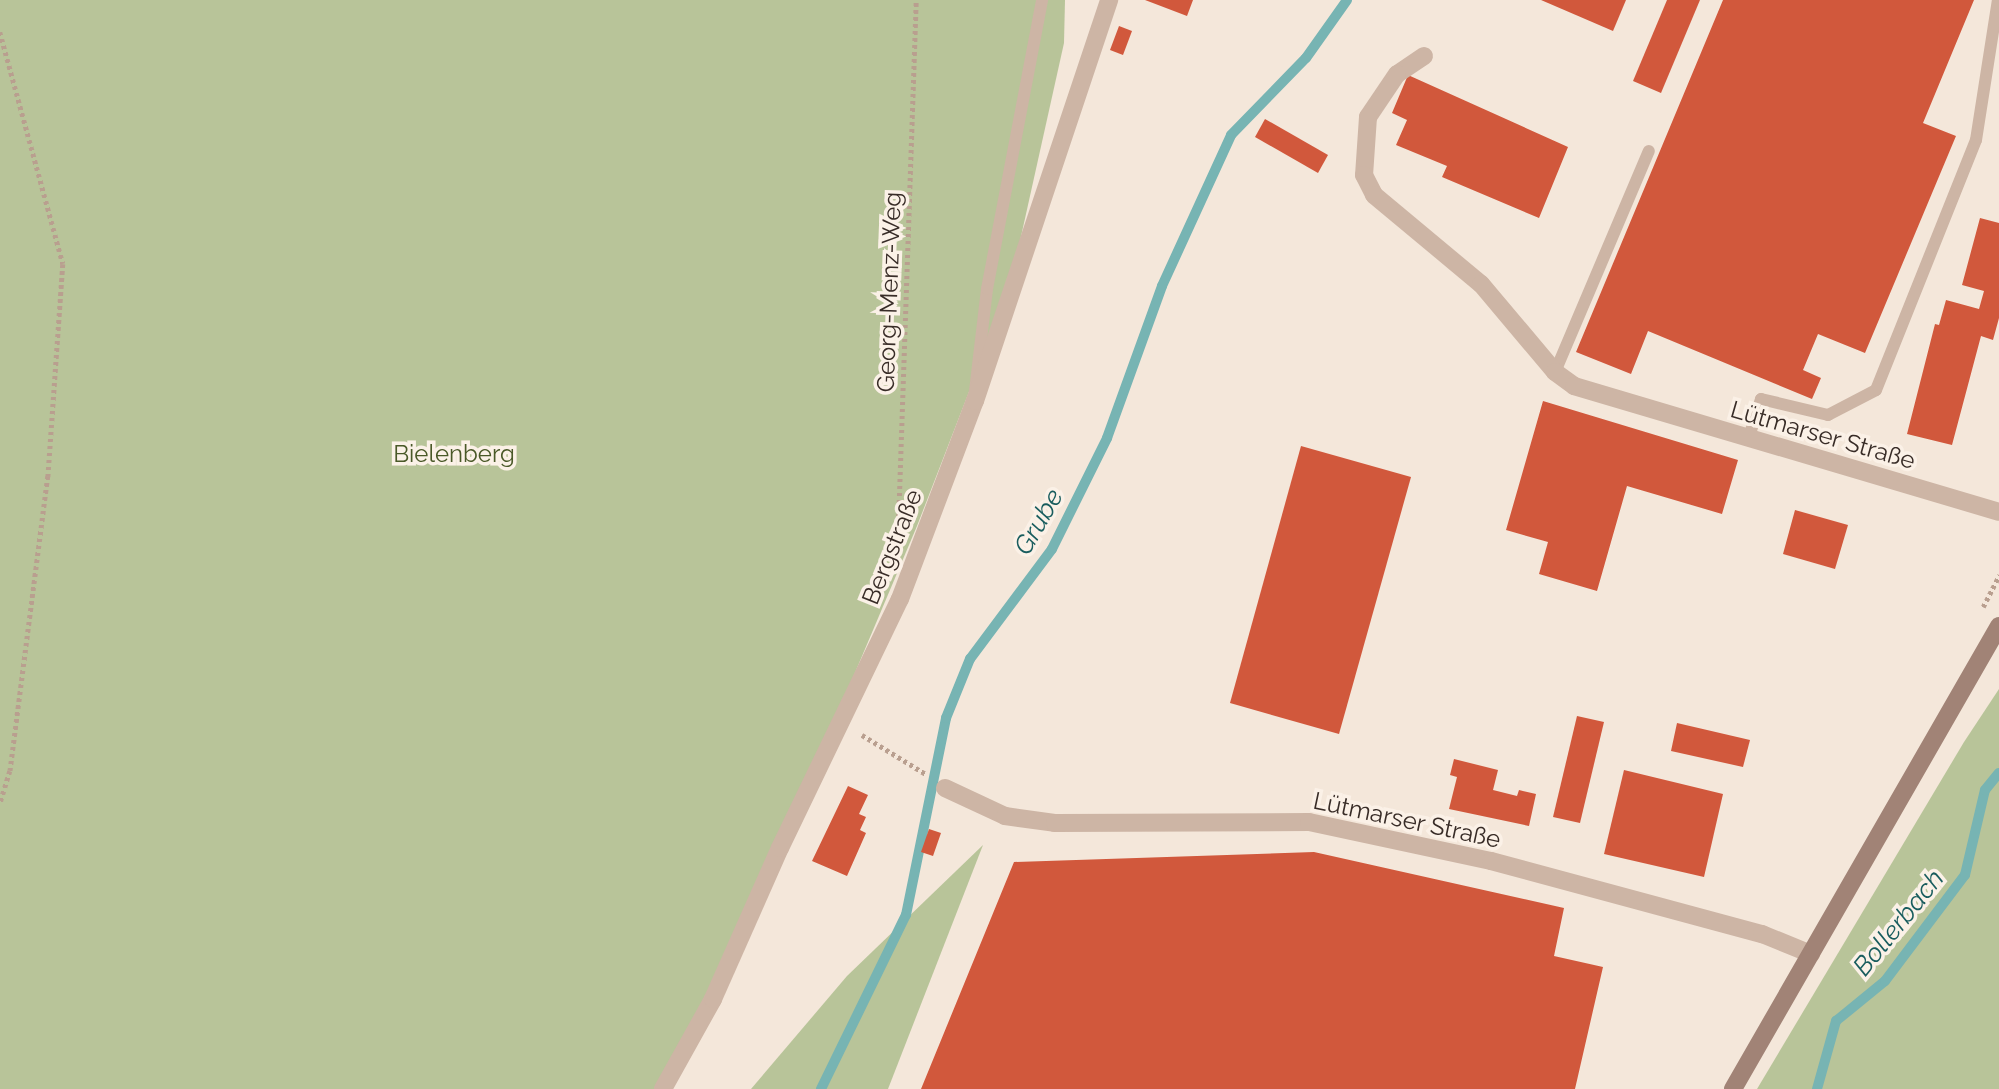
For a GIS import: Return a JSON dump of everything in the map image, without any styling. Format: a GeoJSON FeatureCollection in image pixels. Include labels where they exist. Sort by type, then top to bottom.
{"type":"FeatureCollection","features":[{"type":"Feature","properties":{"kind":"main road"},"geometry":{"type":"LineString","coordinates":[[1733,1089],[1999,626]]}},
{"type":"Feature","properties":{"kind":"street","name":"Bergstraße"},"geometry":{"type":"LineString","coordinates":[[663,1089],[713,999],[840,722],[900,599],[975,401],[1109,0]]}},
{"type":"Feature","properties":{"kind":"street","name":"Lütmarser Straße"},"geometry":{"type":"LineString","coordinates":[[1424,56],[1397,74],[1368,117],[1364,175],[1374,195],[1480,284],[1555,372],[1574,386],[1748,440],[1999,512]]}},
{"type":"Feature","properties":{"kind":"street","name":"Lütmarser Straße"},"geometry":{"type":"LineString","coordinates":[[945,788],[1005,816],[1055,823],[1309,822],[1491,861],[1762,934],[1811,954]]}},
{"type":"Feature","properties":{"kind":"lane"},"geometry":{"type":"LineString","coordinates":[[975,401],[974,374],[987,289],[1042,0]]}},
{"type":"Feature","properties":{"kind":"lane"},"geometry":{"type":"LineString","coordinates":[[1748,440],[1760,399],[1828,415],[1876,390],[1976,140],[1998,0]]}},
{"type":"Feature","properties":{"kind":"lane"},"geometry":{"type":"LineString","coordinates":[[1555,372],[1649,150]]}},
{"type":"Feature","properties":{"kind":"path","name":"Georg-Menz-Weg"},"geometry":{"type":"LineString","coordinates":[[897,543],[916,0]]}},
{"type":"Feature","properties":{"kind":"path"},"geometry":{"type":"LineString","coordinates":[[0,32],[63,264],[48,476],[10,771],[0,804]]}},
{"type":"Feature","properties":{"kind":"path"},"geometry":{"type":"LineString","coordinates":[[840,722],[907,760]]}},
{"type":"Feature","properties":{"kind":"green space","name":"Bielenberg"},"geometry":{"type":"Polygon","coordinates":[[[0,0],[1065,0],[1064,43],[1010,286],[917,526],[797,810],[659,1089],[0,1089],[0,0]]]}},
{"type":"Feature","properties":{"kind":"green space"},"geometry":{"type":"Polygon","coordinates":[[[1999,689],[1999,1089],[1757,1089],[1964,742],[1999,689]]]}},
{"type":"Feature","properties":{"kind":"green space"},"geometry":{"type":"Polygon","coordinates":[[[983,845],[888,1089],[751,1089],[847,976],[983,845]]]}},
{"type":"Feature","properties":{"kind":"building"},"geometry":{"type":"Polygon","coordinates":[[[1145,0],[1193,0],[1187,16],[1145,0]]]}},
{"type":"Feature","properties":{"kind":"building"},"geometry":{"type":"Polygon","coordinates":[[[1541,0],[1626,0],[1613,31],[1541,0]]]}},
{"type":"Feature","properties":{"kind":"building"},"geometry":{"type":"Polygon","coordinates":[[[1667,0],[1700,0],[1661,93],[1633,81],[1667,0]]]}},
{"type":"Feature","properties":{"kind":"building"},"geometry":{"type":"Polygon","coordinates":[[[1723,0],[1974,0],[1923,123],[1956,136],[1865,353],[1818,334],[1803,370],[1821,378],[1812,399],[1648,331],[1631,374],[1576,352],[1723,0]]]}},
{"type":"Feature","properties":{"kind":"building"},"geometry":{"type":"Polygon","coordinates":[[[1119,26],[1132,31],[1123,55],[1110,50],[1119,26]]]}},
{"type":"Feature","properties":{"kind":"building"},"geometry":{"type":"Polygon","coordinates":[[[1408,75],[1568,147],[1539,218],[1442,177],[1447,166],[1396,145],[1407,120],[1392,113],[1408,75]]]}},
{"type":"Feature","properties":{"kind":"building"},"geometry":{"type":"Polygon","coordinates":[[[1265,119],[1328,155],[1318,173],[1255,137],[1265,119]]]}},
{"type":"Feature","properties":{"kind":"building"},"geometry":{"type":"Polygon","coordinates":[[[1980,218],[1999,223],[1999,318],[1993,340],[1981,336],[1952,445],[1907,434],[1935,324],[1939,325],[1946,300],[1979,309],[1984,291],[1962,285],[1980,218]]]}},
{"type":"Feature","properties":{"kind":"building"},"geometry":{"type":"Polygon","coordinates":[[[1543,401],[1738,460],[1722,514],[1627,486],[1597,591],[1539,574],[1548,542],[1506,530],[1543,401]]]}},
{"type":"Feature","properties":{"kind":"building"},"geometry":{"type":"Polygon","coordinates":[[[1301,446],[1411,477],[1339,734],[1230,703],[1301,446]]]}},
{"type":"Feature","properties":{"kind":"building"},"geometry":{"type":"Polygon","coordinates":[[[1795,510],[1848,525],[1835,569],[1783,554],[1795,510]]]}},
{"type":"Feature","properties":{"kind":"building"},"geometry":{"type":"Polygon","coordinates":[[[1577,716],[1604,722],[1580,823],[1553,817],[1577,716]]]}},
{"type":"Feature","properties":{"kind":"building"},"geometry":{"type":"Polygon","coordinates":[[[1677,723],[1750,740],[1743,767],[1671,751],[1677,723]]]}},
{"type":"Feature","properties":{"kind":"building"},"geometry":{"type":"Polygon","coordinates":[[[1454,759],[1498,770],[1493,790],[1517,796],[1519,790],[1536,794],[1529,826],[1449,809],[1457,777],[1450,775],[1454,759]]]}},
{"type":"Feature","properties":{"kind":"building"},"geometry":{"type":"Polygon","coordinates":[[[1624,770],[1723,794],[1704,877],[1604,854],[1624,770]]]}},
{"type":"Feature","properties":{"kind":"building"},"geometry":{"type":"Polygon","coordinates":[[[848,786],[868,795],[859,814],[866,817],[860,830],[866,833],[847,876],[812,861],[848,786]]]}},
{"type":"Feature","properties":{"kind":"building"},"geometry":{"type":"Polygon","coordinates":[[[929,829],[941,833],[933,856],[921,852],[929,829]]]}},
{"type":"Feature","properties":{"kind":"building"},"geometry":{"type":"Polygon","coordinates":[[[1314,852],[1564,908],[1554,956],[1603,967],[1575,1089],[921,1089],[1014,862],[1314,852]]]}},
{"type":"Feature","properties":{"kind":"waterway","name":"Grube"},"geometry":{"type":"LineString","coordinates":[[821,1089],[906,915],[946,718],[970,659],[1052,549],[1107,438],[1162,286],[1231,135],[1306,58],[1347,0]]}},
{"type":"Feature","properties":{"kind":"waterway","name":"Bollerbach"},"geometry":{"type":"LineString","coordinates":[[1817,1089],[1836,1021],[1885,981],[1965,875],[1985,790],[1999,773]]}}]}
